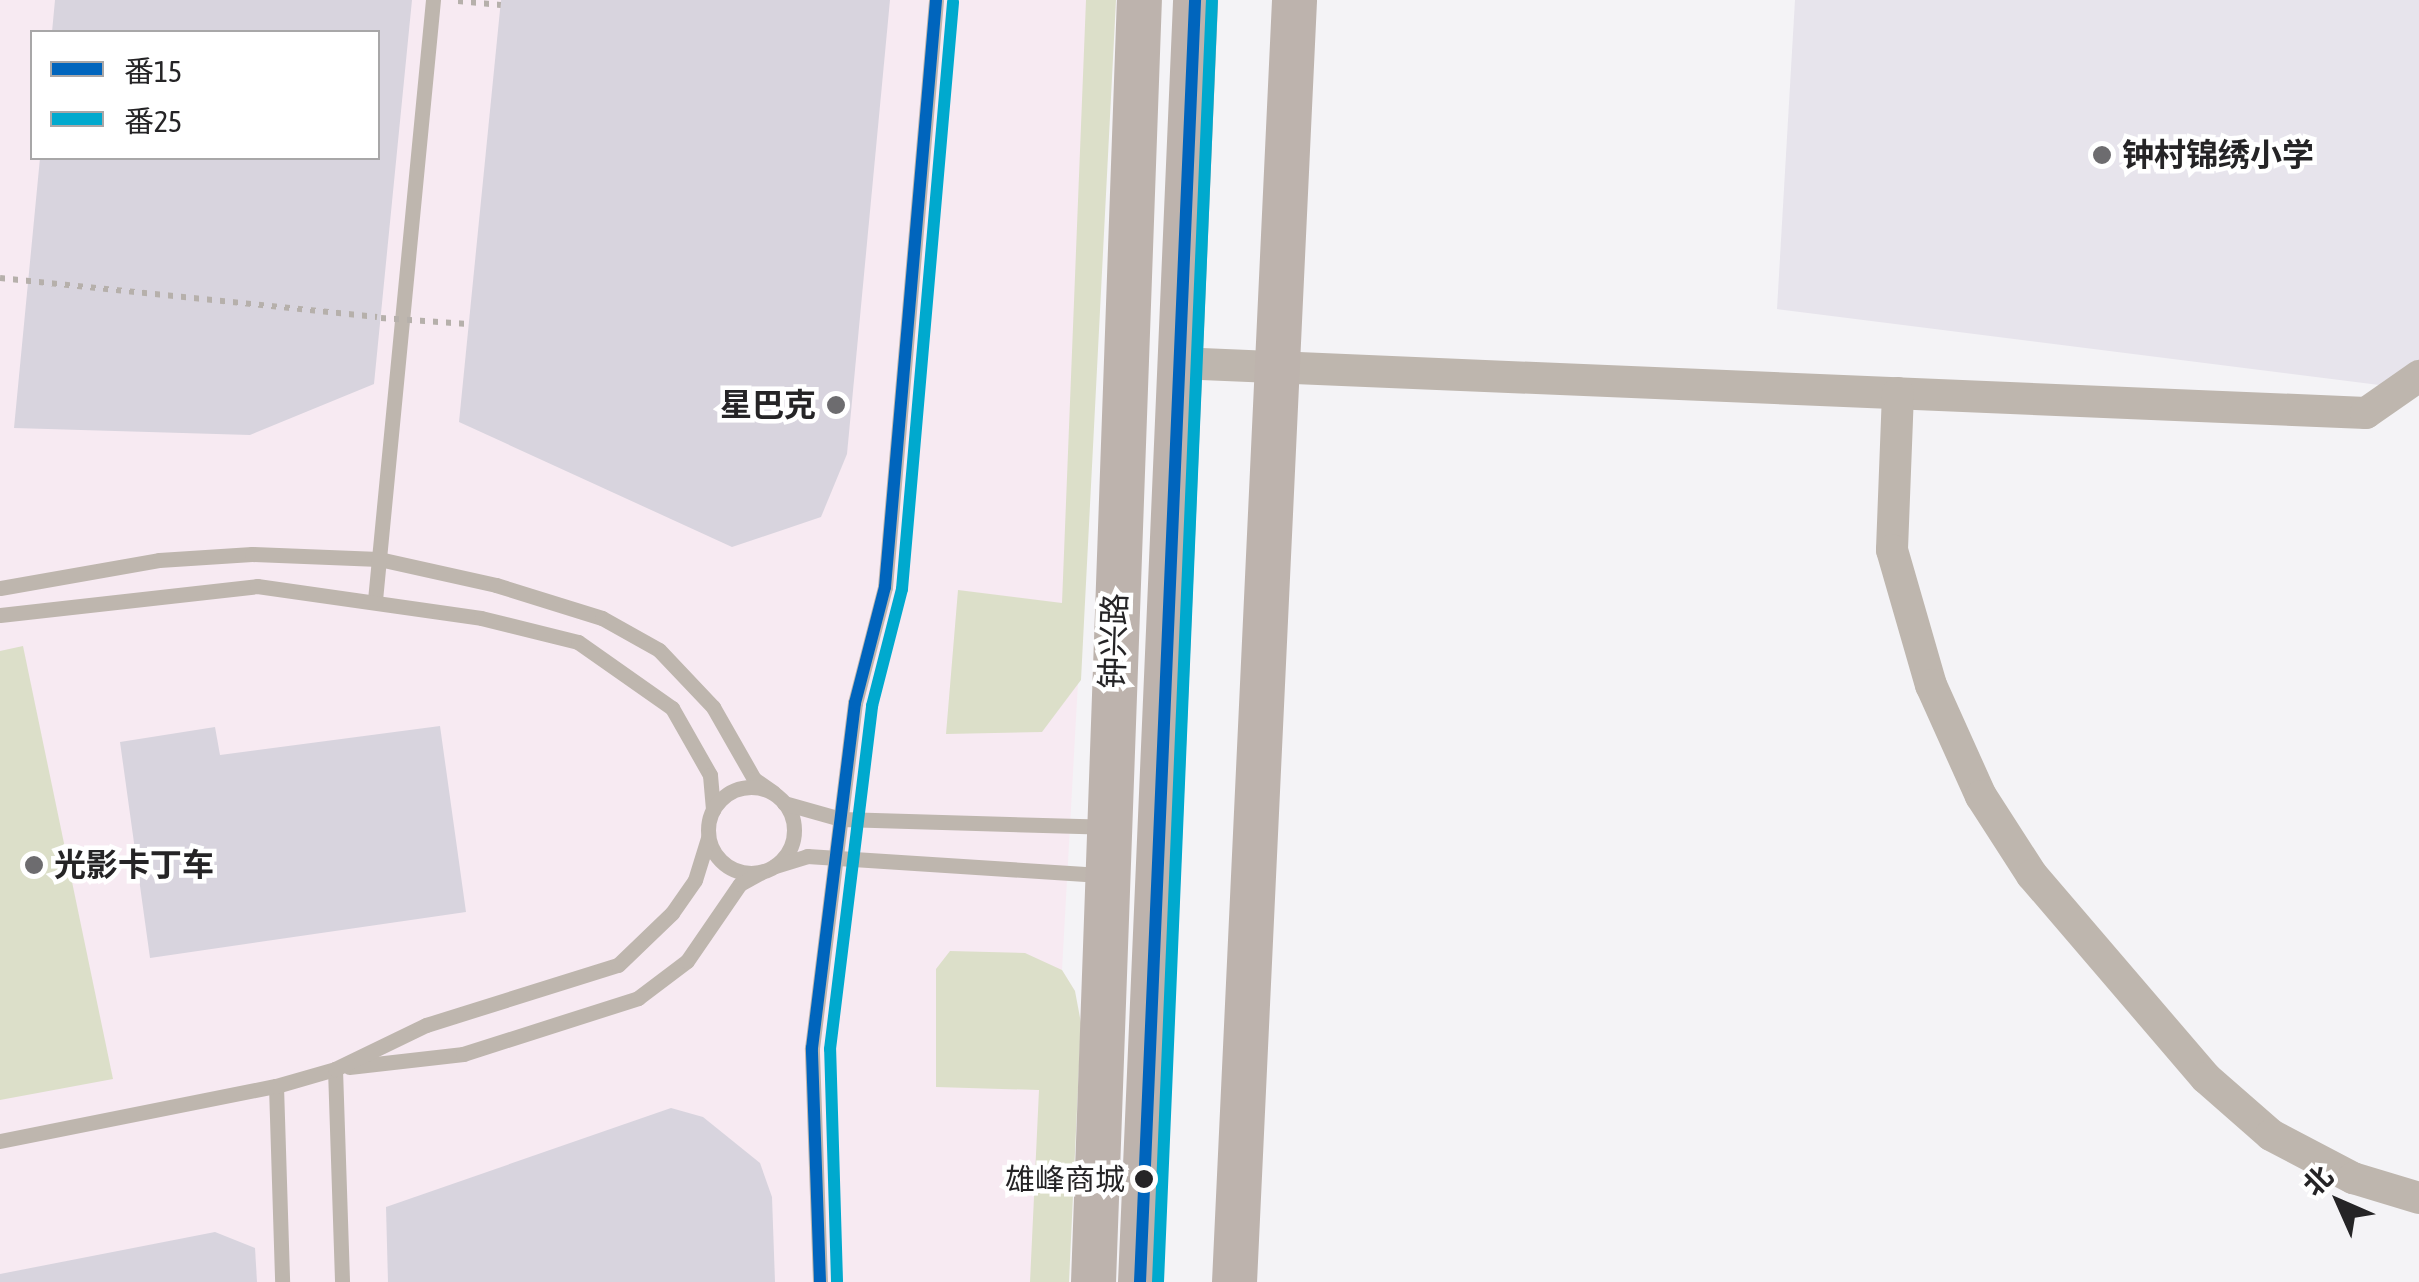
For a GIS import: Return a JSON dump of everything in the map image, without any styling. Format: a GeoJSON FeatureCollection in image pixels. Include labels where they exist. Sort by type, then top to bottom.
{"type":"FeatureCollection","features":[{"type":"Feature","properties":{"kind":"main road","name":"钟兴路"},"geometry":{"type":"LineString","coordinates":[[1093,1282],[1112,875],[1106,827],[1139,0]]}},
{"type":"Feature","properties":{"kind":"main road","name":"钟兴路"},"geometry":{"type":"LineString","coordinates":[[1140,1282],[1195,0]]}},
{"type":"Feature","properties":{"kind":"main road"},"geometry":{"type":"LineString","coordinates":[[1234,1282],[1294,0]]}},
{"type":"Feature","properties":{"kind":"street"},"geometry":{"type":"LineString","coordinates":[[1178,363],[2366,413],[2419,376]]}},
{"type":"Feature","properties":{"kind":"street"},"geometry":{"type":"LineString","coordinates":[[1898,393],[1892,550],[1931,685],[1981,796],[2032,874],[2206,1078],[2271,1135],[2352,1178],[2419,1198]]}},
{"type":"Feature","properties":{"kind":"lane"},"geometry":{"type":"LineString","coordinates":[[375,600],[433,0]]}},
{"type":"Feature","properties":{"kind":"lane"},"geometry":{"type":"LineString","coordinates":[[820,1282],[812,1048],[855,703],[885,586],[936,0]]}},
{"type":"Feature","properties":{"kind":"lane"},"geometry":{"type":"LineString","coordinates":[[0,588],[159,560],[379,559],[552,600],[634,632],[714,706],[754,779],[779,798],[792,843],[769,869],[740,884],[687,961],[638,998],[463,1054],[335,1069],[276,1086],[0,1141]]}},
{"type":"Feature","properties":{"kind":"lane"},"geometry":{"type":"LineString","coordinates":[[0,615],[256,586],[375,600],[578,642],[616,664],[672,708],[710,775],[713,810],[695,880],[672,913],[618,965],[426,1025],[335,1069]]}},
{"type":"Feature","properties":{"kind":"lane"},"geometry":{"type":"LineString","coordinates":[[713,810],[746,787],[841,819],[1106,827]]}},
{"type":"Feature","properties":{"kind":"lane"},"geometry":{"type":"LineString","coordinates":[[708,838],[722,862],[769,869],[838,858],[1112,875]]}},
{"type":"Feature","properties":{"kind":"lane"},"geometry":{"type":"LineString","coordinates":[[335,1069],[342,1282]]}},
{"type":"Feature","properties":{"kind":"lane"},"geometry":{"type":"LineString","coordinates":[[276,1086],[282,1282]]}},
{"type":"Feature","properties":{"kind":"path"},"geometry":{"type":"LineString","coordinates":[[446,0],[500,5]]}},
{"type":"Feature","properties":{"kind":"path"},"geometry":{"type":"LineString","coordinates":[[0,278],[468,324]]}},
{"type":"Feature","properties":{"kind":"shaded area"},"geometry":{"type":"Polygon","coordinates":[[[0,0],[1116,0],[1062,970],[1075,991],[1069,1282],[0,1282],[0,0]]]}},
{"type":"Feature","properties":{"kind":"shaded area","name":"钟村锦绣小学"},"geometry":{"type":"Polygon","coordinates":[[[1795,0],[2419,0],[2419,390],[1777,309],[1795,0]]]}},
{"type":"Feature","properties":{"kind":"green space"},"geometry":{"type":"Polygon","coordinates":[[[1086,0],[1116,0],[1081,680],[1042,732],[946,734],[958,590],[1062,603],[1086,0]]]}},
{"type":"Feature","properties":{"kind":"green space","name":"光影卡丁车"},"geometry":{"type":"Polygon","coordinates":[[[23,646],[113,1079],[0,1100],[0,651],[23,646]]]}},
{"type":"Feature","properties":{"kind":"green space"},"geometry":{"type":"Polygon","coordinates":[[[950,951],[1025,953],[1062,970],[1075,991],[1081,1023],[1069,1282],[1030,1282],[1039,1090],[936,1087],[936,969],[950,951]]]}},
{"type":"Feature","properties":{"kind":"building"},"geometry":{"type":"Polygon","coordinates":[[[55,0],[412,0],[374,384],[250,435],[14,428],[40,160],[380,160],[380,30],[52,30],[55,0]]]}},
{"type":"Feature","properties":{"kind":"building"},"geometry":{"type":"Polygon","coordinates":[[[501,0],[890,0],[847,454],[821,517],[732,547],[459,422],[501,0]]]}},
{"type":"Feature","properties":{"kind":"building"},"geometry":{"type":"Polygon","coordinates":[[[440,726],[466,912],[150,958],[120,742],[215,727],[220,755],[440,726]]]}},
{"type":"Feature","properties":{"kind":"building"},"geometry":{"type":"Polygon","coordinates":[[[671,1108],[703,1117],[760,1163],[772,1197],[775,1282],[388,1282],[386,1207],[671,1108]]]}},
{"type":"Feature","properties":{"kind":"building"},"geometry":{"type":"Polygon","coordinates":[[[215,1232],[255,1248],[257,1282],[0,1282],[0,1274],[215,1232]]]}},
{"type":"Feature","properties":{"kind":"transit line","name":"番15"},"geometry":{"type":"LineString","coordinates":[[820,1282],[812,1048],[855,703],[885,587],[936,0]]}},
{"type":"Feature","properties":{"kind":"transit line","name":"番15"},"geometry":{"type":"LineString","coordinates":[[1140,1282],[1195,0]]}},
{"type":"Feature","properties":{"kind":"transit line","name":"番25"},"geometry":{"type":"LineString","coordinates":[[1158,1282],[1212,1]]}},
{"type":"Feature","properties":{"kind":"transit line","name":"番25"},"geometry":{"type":"LineString","coordinates":[[837,1281],[830,1049],[872,706],[902,589],[953,2]]}},
{"type":"Feature","properties":{"kind":"place","name":"钟村锦绣小学"},"geometry":{"type":"Point","coordinates":[2102,155]}},
{"type":"Feature","properties":{"kind":"place","name":"星巴克"},"geometry":{"type":"Point","coordinates":[836,405]}},
{"type":"Feature","properties":{"kind":"place","name":"光影卡丁车"},"geometry":{"type":"Point","coordinates":[34,865]}},
{"type":"Feature","properties":{"kind":"place","name":"雄峰商城"},"geometry":{"type":"Point","coordinates":[1144,1179]}}]}
